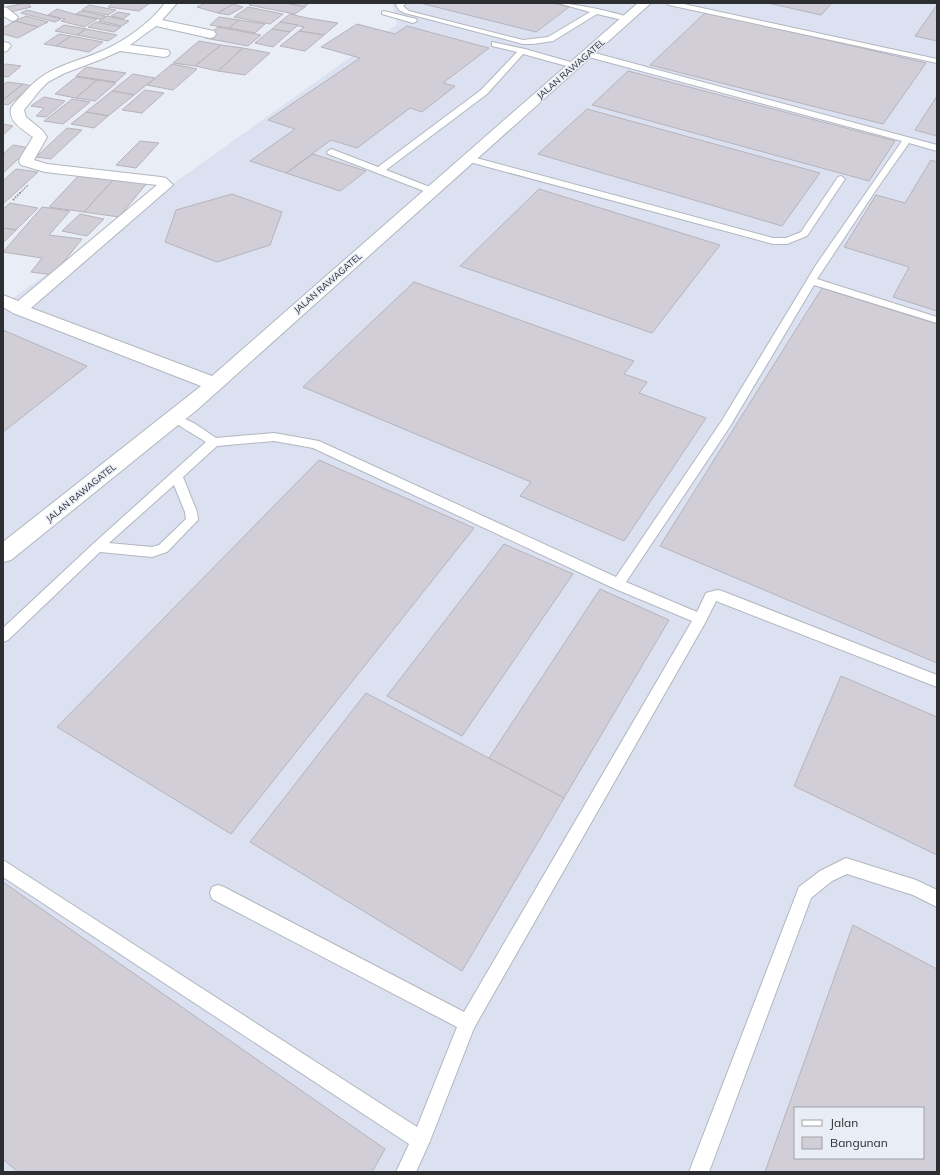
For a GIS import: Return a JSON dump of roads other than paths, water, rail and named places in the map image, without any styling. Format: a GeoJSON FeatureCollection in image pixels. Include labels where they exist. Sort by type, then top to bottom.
{"type":"FeatureCollection","features":[{"type":"Feature","properties":{"kind":"street"},"geometry":{"type":"LineString","coordinates":[[19,309],[166,185],[161,181],[45,168],[26,162],[27,158],[40,141],[40,137],[18,116],[17,111],[19,106],[35,86],[46,78],[66,67],[107,53],[119,47],[153,22],[171,3]]}},
{"type":"Feature","properties":{"kind":"street","name":"JALAN RAWAGATEL"},"geometry":{"type":"LineString","coordinates":[[3,554],[174,418],[214,384],[645,3]]}},
{"type":"Feature","properties":{"kind":"street"},"geometry":{"type":"LineString","coordinates":[[153,22],[210,34]]}},
{"type":"Feature","properties":{"kind":"street"},"geometry":{"type":"LineString","coordinates":[[119,47],[164,53]]}},
{"type":"Feature","properties":{"kind":"street"},"geometry":{"type":"LineString","coordinates":[[3,300],[19,309],[214,384]]}},
{"type":"Feature","properties":{"kind":"lane"},"geometry":{"type":"LineString","coordinates":[[403,3],[399,5],[401,9],[407,12],[523,42],[550,40],[597,12]]}},
{"type":"Feature","properties":{"kind":"lane"},"geometry":{"type":"LineString","coordinates":[[561,3],[627,19]]}},
{"type":"Feature","properties":{"kind":"lane"},"geometry":{"type":"LineString","coordinates":[[669,3],[937,62]]}},
{"type":"Feature","properties":{"kind":"lane"},"geometry":{"type":"LineString","coordinates":[[384,13],[460,34]]}},
{"type":"Feature","properties":{"kind":"lane"},"geometry":{"type":"LineString","coordinates":[[491,43],[574,66]]}},
{"type":"Feature","properties":{"kind":"lane"},"geometry":{"type":"LineString","coordinates":[[379,171],[484,92],[522,51]]}},
{"type":"Feature","properties":{"kind":"lane"},"geometry":{"type":"LineString","coordinates":[[588,54],[937,148]]}},
{"type":"Feature","properties":{"kind":"lane"},"geometry":{"type":"LineString","coordinates":[[618,584],[725,425],[812,281],[872,189],[907,140]]}},
{"type":"Feature","properties":{"kind":"lane"},"geometry":{"type":"LineString","coordinates":[[331,152],[432,191]]}},
{"type":"Feature","properties":{"kind":"lane"},"geometry":{"type":"LineString","coordinates":[[469,159],[773,241],[787,241],[804,234],[841,179]]}},
{"type":"Feature","properties":{"kind":"lane"},"geometry":{"type":"LineString","coordinates":[[812,281],[937,320]]}},
{"type":"Feature","properties":{"kind":"lane"},"geometry":{"type":"LineString","coordinates":[[174,418],[190,426],[214,442]]}},
{"type":"Feature","properties":{"kind":"lane"},"geometry":{"type":"LineString","coordinates":[[3,636],[97,547],[214,442],[274,437],[316,444],[618,584],[700,619]]}},
{"type":"Feature","properties":{"kind":"lane"},"geometry":{"type":"LineString","coordinates":[[97,547],[152,552],[163,549],[192,520],[176,475]]}},
{"type":"Feature","properties":{"kind":"lane"},"geometry":{"type":"LineString","coordinates":[[406,1172],[421,1141],[466,1023],[700,619],[710,598],[718,595],[937,682]]}},
{"type":"Feature","properties":{"kind":"lane"},"geometry":{"type":"LineString","coordinates":[[699,1172],[805,893],[826,876],[846,866],[916,888],[937,899]]}},
{"type":"Feature","properties":{"kind":"lane"},"geometry":{"type":"LineString","coordinates":[[3,868],[421,1141]]}},
{"type":"Feature","properties":{"kind":"lane"},"geometry":{"type":"LineString","coordinates":[[218,893],[466,1023]]}}]}
